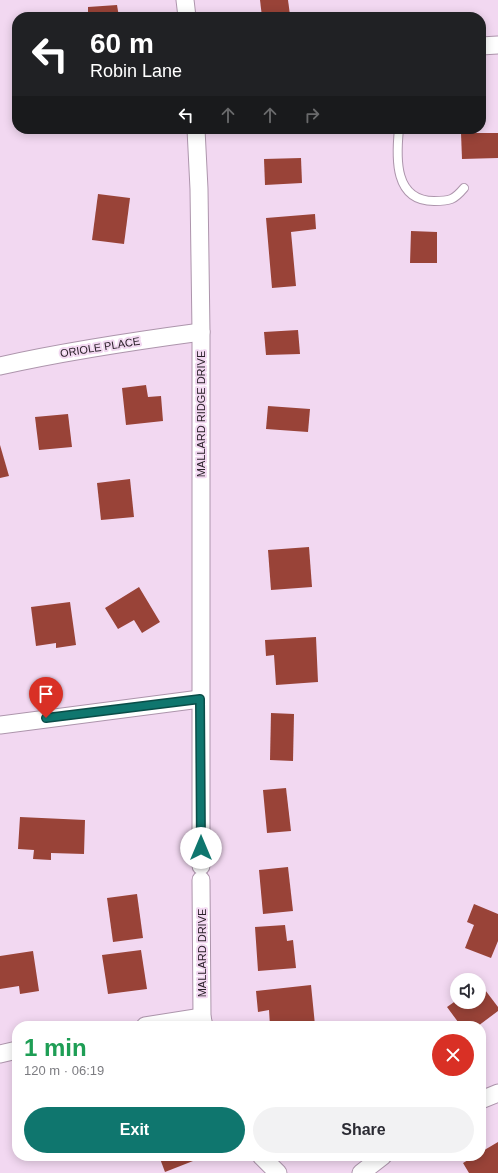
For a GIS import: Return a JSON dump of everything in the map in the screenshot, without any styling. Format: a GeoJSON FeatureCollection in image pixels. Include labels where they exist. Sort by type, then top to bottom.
{"type":"FeatureCollection","features":[{"type":"Feature","properties":{"kind":"street"},"geometry":{"type":"LineString","coordinates":[[185,0],[186,12]]}},
{"type":"Feature","properties":{"kind":"street"},"geometry":{"type":"LineString","coordinates":[[486,46],[498,45]]}},
{"type":"Feature","properties":{"kind":"street","name":"MALLARD RIDGE DRIVE"},"geometry":{"type":"LineString","coordinates":[[196,134],[199,190],[201,332],[200,699]]}},
{"type":"Feature","properties":{"kind":"street","name":"ORIOLE PLACE"},"geometry":{"type":"LineString","coordinates":[[0,366],[30,359],[136,341],[201,332]]}},
{"type":"Feature","properties":{"kind":"street"},"geometry":{"type":"LineString","coordinates":[[0,725],[200,699]]}},
{"type":"Feature","properties":{"kind":"street","name":"MALLARD DRIVE"},"geometry":{"type":"LineString","coordinates":[[200,699],[203,1021]]}},
{"type":"Feature","properties":{"kind":"street"},"geometry":{"type":"LineString","coordinates":[[0,1054],[12,1051]]}},
{"type":"Feature","properties":{"kind":"street"},"geometry":{"type":"LineString","coordinates":[[486,1098],[498,1093]]}},
{"type":"Feature","properties":{"kind":"street"},"geometry":{"type":"LineString","coordinates":[[266,1161],[278,1173]]}},
{"type":"Feature","properties":{"kind":"street"},"geometry":{"type":"LineString","coordinates":[[361,1173],[377,1161]]}},
{"type":"Feature","properties":{"kind":"lane"},"geometry":{"type":"LineString","coordinates":[[398,134],[398,167],[404,187],[412,195],[429,201],[447,201],[456,197],[464,188]]}},
{"type":"Feature","properties":{"kind":"building"},"geometry":{"type":"Polygon","coordinates":[[[260,0],[288,0],[290,12],[261,12],[260,0]]]}},
{"type":"Feature","properties":{"kind":"building"},"geometry":{"type":"Polygon","coordinates":[[[117,5],[118,12],[88,12],[88,7],[117,5]]]}},
{"type":"Feature","properties":{"kind":"building"},"geometry":{"type":"Polygon","coordinates":[[[498,133],[498,158],[462,159],[461,134],[498,133]]]}},
{"type":"Feature","properties":{"kind":"building"},"geometry":{"type":"Polygon","coordinates":[[[301,158],[302,183],[265,185],[264,159],[301,158]]]}},
{"type":"Feature","properties":{"kind":"building"},"geometry":{"type":"Polygon","coordinates":[[[98,194],[130,198],[124,244],[92,240],[98,194]]]}},
{"type":"Feature","properties":{"kind":"building"},"geometry":{"type":"Polygon","coordinates":[[[315,214],[316,229],[291,232],[296,286],[272,288],[266,218],[315,214]]]}},
{"type":"Feature","properties":{"kind":"building"},"geometry":{"type":"Polygon","coordinates":[[[411,231],[437,232],[437,263],[410,263],[411,231]]]}},
{"type":"Feature","properties":{"kind":"building"},"geometry":{"type":"Polygon","coordinates":[[[298,330],[300,354],[266,355],[264,332],[298,330]]]}},
{"type":"Feature","properties":{"kind":"building"},"geometry":{"type":"Polygon","coordinates":[[[146,385],[148,397],[161,396],[163,421],[126,425],[122,388],[146,385]]]}},
{"type":"Feature","properties":{"kind":"building"},"geometry":{"type":"Polygon","coordinates":[[[268,406],[310,409],[308,432],[266,429],[268,406]]]}},
{"type":"Feature","properties":{"kind":"building"},"geometry":{"type":"Polygon","coordinates":[[[68,414],[72,447],[39,450],[35,417],[68,414]]]}},
{"type":"Feature","properties":{"kind":"building"},"geometry":{"type":"Polygon","coordinates":[[[0,445],[9,476],[0,478],[0,445]]]}},
{"type":"Feature","properties":{"kind":"building"},"geometry":{"type":"Polygon","coordinates":[[[130,479],[134,517],[101,520],[97,483],[130,479]]]}},
{"type":"Feature","properties":{"kind":"building"},"geometry":{"type":"Polygon","coordinates":[[[309,547],[312,587],[271,590],[268,550],[309,547]]]}},
{"type":"Feature","properties":{"kind":"building"},"geometry":{"type":"Polygon","coordinates":[[[139,587],[160,622],[142,633],[134,620],[118,629],[105,608],[139,587]]]}},
{"type":"Feature","properties":{"kind":"building"},"geometry":{"type":"Polygon","coordinates":[[[70,602],[76,645],[56,648],[56,643],[36,646],[31,607],[70,602]]]}},
{"type":"Feature","properties":{"kind":"building"},"geometry":{"type":"Polygon","coordinates":[[[316,637],[318,682],[276,685],[274,655],[266,656],[265,640],[316,637]]]}},
{"type":"Feature","properties":{"kind":"building"},"geometry":{"type":"Polygon","coordinates":[[[271,713],[294,714],[293,761],[270,760],[271,713]]]}},
{"type":"Feature","properties":{"kind":"building"},"geometry":{"type":"Polygon","coordinates":[[[286,788],[291,831],[267,833],[263,790],[286,788]]]}},
{"type":"Feature","properties":{"kind":"building"},"geometry":{"type":"Polygon","coordinates":[[[20,817],[85,820],[84,854],[51,853],[51,860],[33,859],[34,850],[18,849],[20,817]]]}},
{"type":"Feature","properties":{"kind":"building"},"geometry":{"type":"Polygon","coordinates":[[[288,867],[293,911],[263,914],[259,870],[288,867]]]}},
{"type":"Feature","properties":{"kind":"building"},"geometry":{"type":"Polygon","coordinates":[[[137,894],[143,938],[113,942],[107,898],[137,894]]]}},
{"type":"Feature","properties":{"kind":"building"},"geometry":{"type":"Polygon","coordinates":[[[474,904],[498,914],[498,941],[491,958],[465,948],[474,925],[467,922],[474,904]]]}},
{"type":"Feature","properties":{"kind":"building"},"geometry":{"type":"Polygon","coordinates":[[[285,925],[287,941],[293,940],[296,968],[258,971],[255,927],[285,925]]]}},
{"type":"Feature","properties":{"kind":"building"},"geometry":{"type":"Polygon","coordinates":[[[141,950],[147,989],[108,994],[102,955],[141,950]]]}},
{"type":"Feature","properties":{"kind":"building"},"geometry":{"type":"Polygon","coordinates":[[[33,951],[39,991],[20,994],[19,986],[0,989],[0,956],[33,951]]]}},
{"type":"Feature","properties":{"kind":"building"},"geometry":{"type":"Polygon","coordinates":[[[311,985],[315,1021],[270,1021],[269,1010],[258,1012],[256,991],[311,985]]]}},
{"type":"Feature","properties":{"kind":"building"},"geometry":{"type":"Polygon","coordinates":[[[486,991],[498,1007],[498,1011],[485,1021],[457,1021],[447,1007],[450,1005],[450,1009],[486,1009],[486,991]]]}},
{"type":"Feature","properties":{"kind":"building"},"geometry":{"type":"Polygon","coordinates":[[[498,1142],[498,1173],[469,1173],[463,1163],[466,1161],[486,1161],[486,1149],[498,1142]]]}},
{"type":"Feature","properties":{"kind":"building"},"geometry":{"type":"Polygon","coordinates":[[[161,1161],[193,1161],[165,1172],[161,1161]]]}},
{"type":"Feature","properties":{"kind":"route"},"geometry":{"type":"LineString","coordinates":[[46,718],[200,699],[201,848]]}}]}
